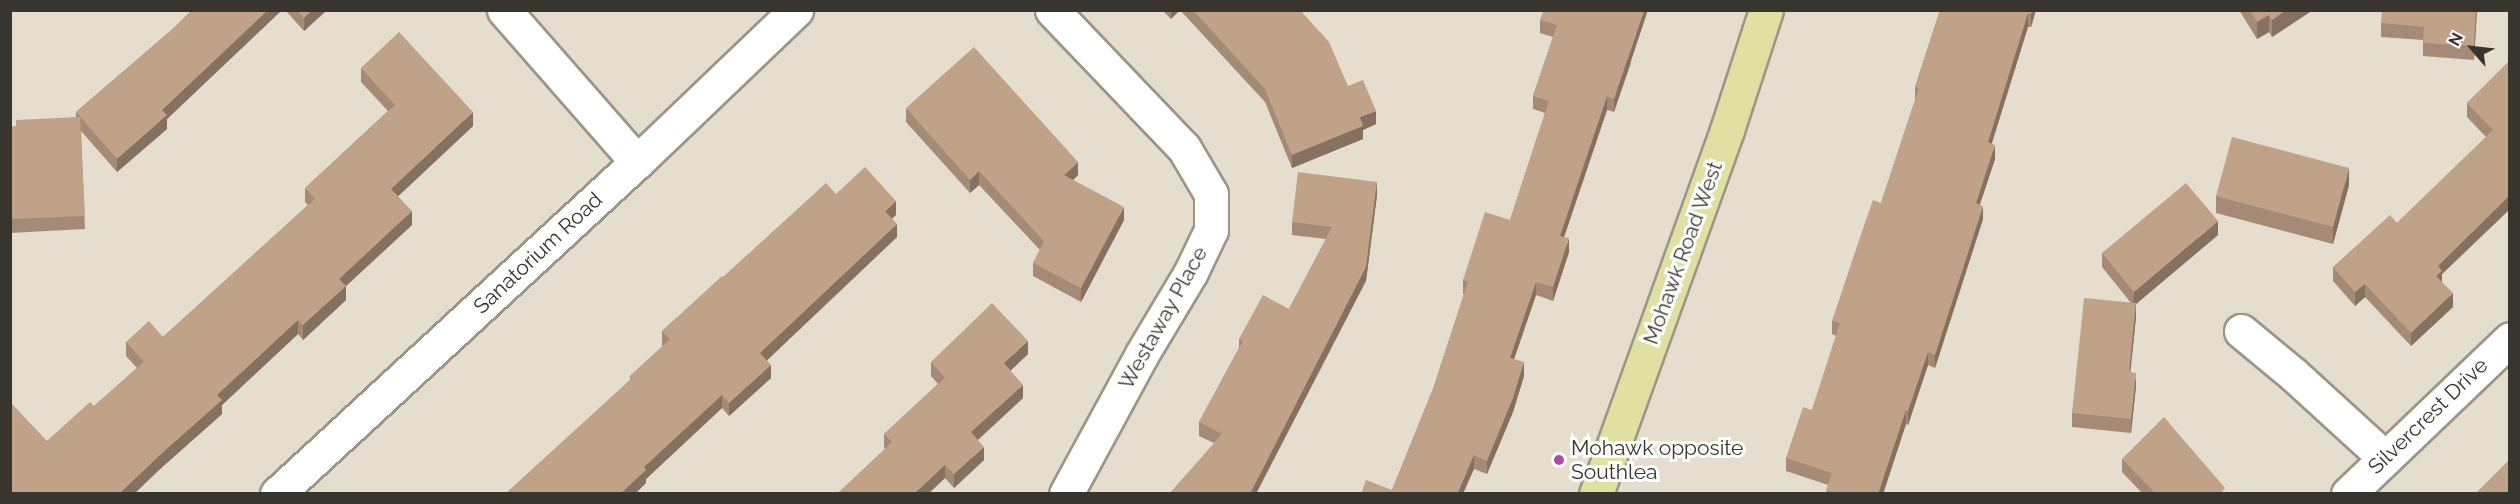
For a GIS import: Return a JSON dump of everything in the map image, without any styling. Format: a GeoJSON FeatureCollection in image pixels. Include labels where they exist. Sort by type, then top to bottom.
{"type":"FeatureCollection","features":[{"type":"Feature","properties":{"kind":"main road","name":"Mohawk Road West"},"geometry":{"type":"LineString","coordinates":[[1596,494],[1727,130],[1766,10]]}},
{"type":"Feature","properties":{"kind":"street"},"geometry":{"type":"LineString","coordinates":[[504,10],[637,162]]}},
{"type":"Feature","properties":{"kind":"street","name":"Sanatorium Road"},"geometry":{"type":"LineString","coordinates":[[277,494],[637,162],[796,10]]}},
{"type":"Feature","properties":{"kind":"street","name":"Westaway Place"},"geometry":{"type":"LineString","coordinates":[[1052,10],[1184,148],[1211,194],[1211,230],[1191,272],[1142,354],[1066,494]]}},
{"type":"Feature","properties":{"kind":"street"},"geometry":{"type":"LineString","coordinates":[[2241,331],[2293,374],[2385,458]]}},
{"type":"Feature","properties":{"kind":"street","name":"Silvercrest Drive"},"geometry":{"type":"LineString","coordinates":[[2348,494],[2510,339]]}},
{"type":"Feature","properties":{"kind":"building"},"geometry":{"type":"Polygon","coordinates":[[[192,10],[268,10],[162,110],[167,115],[117,159],[76,112],[192,10]]]}},
{"type":"Feature","properties":{"kind":"building"},"geometry":{"type":"Polygon","coordinates":[[[297,10],[312,10],[304,18],[297,10]]]}},
{"type":"Feature","properties":{"kind":"building"},"geometry":{"type":"Polygon","coordinates":[[[1193,10],[1300,10],[1329,42],[1348,86],[1363,80],[1376,111],[1360,117],[1363,126],[1292,155],[1265,89],[1193,10]]]}},
{"type":"Feature","properties":{"kind":"building"},"geometry":{"type":"Polygon","coordinates":[[[1544,10],[1644,10],[1614,99],[1607,96],[1560,236],[1569,238],[1553,287],[1536,282],[1510,358],[1524,362],[1513,398],[1487,461],[1474,455],[1457,494],[1361,494],[1366,480],[1392,490],[1433,389],[1468,282],[1463,280],[1485,212],[1510,220],[1549,101],[1533,96],[1557,25],[1540,20],[1544,10]]]}},
{"type":"Feature","properties":{"kind":"building"},"geometry":{"type":"Polygon","coordinates":[[[1940,10],[2032,10],[2031,14],[2028,13],[1988,142],[1995,145],[1976,203],[1983,206],[1935,355],[1928,352],[1878,494],[1838,494],[1826,490],[1832,473],[1786,458],[1803,407],[1812,410],[1840,323],[1832,321],[1873,200],[1881,203],[1919,88],[1915,87],[1940,10]]]}},
{"type":"Feature","properties":{"kind":"building"},"geometry":{"type":"Polygon","coordinates":[[[2250,10],[2286,10],[2272,20],[2269,15],[2257,22],[2250,10]]]}},
{"type":"Feature","properties":{"kind":"building"},"geometry":{"type":"Polygon","coordinates":[[[2382,10],[2476,10],[2474,46],[2423,43],[2424,27],[2381,23],[2382,10]]]}},
{"type":"Feature","properties":{"kind":"building"},"geometry":{"type":"Polygon","coordinates":[[[399,32],[473,112],[391,189],[412,211],[339,279],[346,286],[303,325],[298,320],[217,395],[222,400],[119,494],[10,494],[10,402],[47,441],[90,402],[94,406],[144,362],[126,342],[149,321],[163,337],[315,199],[305,188],[395,105],[361,68],[399,32]]]}},
{"type":"Feature","properties":{"kind":"building"},"geometry":{"type":"Polygon","coordinates":[[[974,47],[1078,162],[1064,175],[1124,207],[1081,288],[1033,263],[1044,241],[979,171],[970,180],[906,108],[974,47]]]}},
{"type":"Feature","properties":{"kind":"building"},"geometry":{"type":"Polygon","coordinates":[[[2509,61],[2510,195],[2438,266],[2442,271],[2436,276],[2453,293],[2411,333],[2365,284],[2355,292],[2333,267],[2390,215],[2397,223],[2493,130],[2467,103],[2509,61]]]}},
{"type":"Feature","properties":{"kind":"building"},"geometry":{"type":"Polygon","coordinates":[[[80,117],[85,216],[10,219],[10,127],[16,127],[16,120],[80,117]]]}},
{"type":"Feature","properties":{"kind":"building"},"geometry":{"type":"Polygon","coordinates":[[[2232,137],[2349,168],[2333,227],[2216,196],[2232,137]]]}},
{"type":"Feature","properties":{"kind":"building"},"geometry":{"type":"Polygon","coordinates":[[[865,167],[896,201],[885,211],[897,224],[760,353],[771,365],[729,403],[722,395],[644,467],[646,470],[620,494],[505,494],[632,378],[630,376],[670,339],[662,331],[722,276],[826,183],[836,194],[865,167]]]}},
{"type":"Feature","properties":{"kind":"building"},"geometry":{"type":"Polygon","coordinates":[[[1298,172],[1377,182],[1366,267],[1250,494],[1169,494],[1222,434],[1199,422],[1243,341],[1239,339],[1263,295],[1289,309],[1332,227],[1292,222],[1298,172]]]}},
{"type":"Feature","properties":{"kind":"building"},"geometry":{"type":"Polygon","coordinates":[[[2186,183],[2218,221],[2134,292],[2102,253],[2186,183]]]}},
{"type":"Feature","properties":{"kind":"building"},"geometry":{"type":"Polygon","coordinates":[[[2084,298],[2136,303],[2129,372],[2136,373],[2131,419],[2072,413],[2084,298]]]}},
{"type":"Feature","properties":{"kind":"building"},"geometry":{"type":"Polygon","coordinates":[[[992,303],[1028,341],[1004,363],[1023,385],[971,432],[984,447],[954,474],[945,465],[914,494],[837,494],[892,442],[884,434],[945,378],[931,362],[992,303]]]}},
{"type":"Feature","properties":{"kind":"building"},"geometry":{"type":"Polygon","coordinates":[[[2164,417],[2225,488],[2220,494],[2156,494],[2122,459],[2164,417]]]}},
{"type":"Feature","properties":{"kind":"building"},"geometry":{"type":"Polygon","coordinates":[[[2510,459],[2510,494],[2475,494],[2510,459]]]}},
{"type":"Feature","properties":{"kind":"place","name":"Mohawk opposite Southlea"},"geometry":{"type":"Point","coordinates":[1559,460]}}]}
